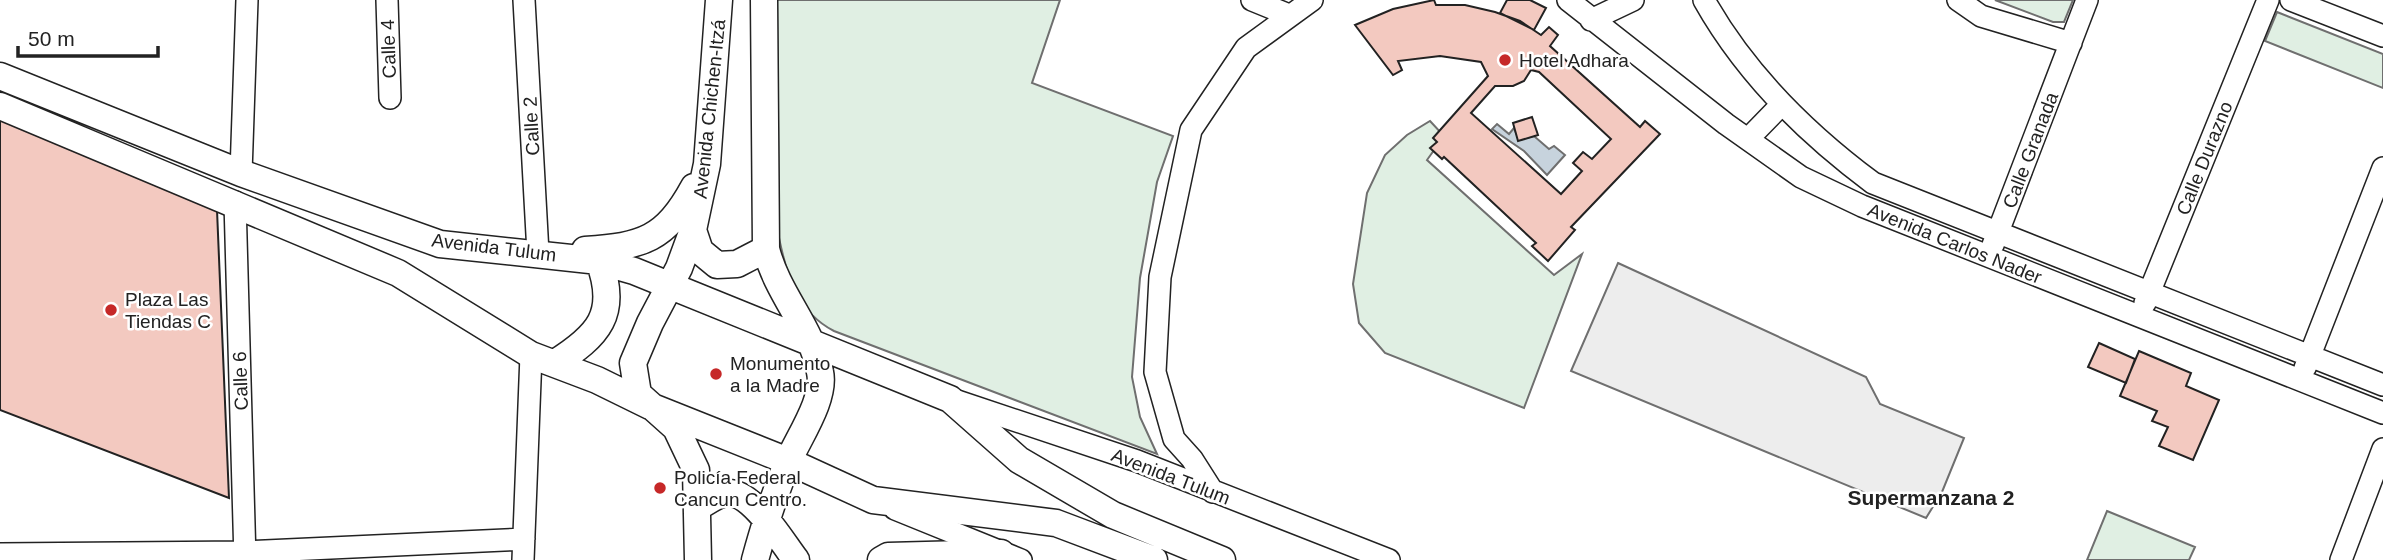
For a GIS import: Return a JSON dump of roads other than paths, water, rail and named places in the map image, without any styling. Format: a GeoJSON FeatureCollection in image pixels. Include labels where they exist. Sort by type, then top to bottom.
{"type":"FeatureCollection","features":[{"type":"Feature","properties":{"kind":"main road","name":"Avenida Chichen-Itzá"},"geometry":{"type":"LineString","coordinates":[[700,558],[696,470],[676,428],[638,394],[634,363],[650,323],[671,288],[693,230],[707,164],[719,0]]}},
{"type":"Feature","properties":{"kind":"main road"},"geometry":{"type":"LineString","coordinates":[[755,560],[765,520],[788,461],[814,409],[821,376],[813,345],[773,276],[766,249],[764,0]]}},
{"type":"Feature","properties":{"kind":"main road","name":"Avenida Tulum"},"geometry":{"type":"LineString","coordinates":[[0,76],[241,173],[440,244],[599,261],[634,271],[950,399],[1019,460],[1113,516],[1222,560]]}},
{"type":"Feature","properties":{"kind":"main road"},"geometry":{"type":"LineString","coordinates":[[0,106],[398,272],[543,359],[650,406],[788,461],[873,500],[1056,523],[1154,560]]}},
{"type":"Feature","properties":{"kind":"main road"},"geometry":{"type":"LineString","coordinates":[[538,253],[629,247],[651,237],[678,217],[707,164]]}},
{"type":"Feature","properties":{"kind":"main road"},"geometry":{"type":"LineString","coordinates":[[693,230],[701,251],[717,265],[737,264],[766,249]]}},
{"type":"Feature","properties":{"kind":"main road"},"geometry":{"type":"LineString","coordinates":[[543,359],[579,348],[601,324],[607,296],[599,261]]}},
{"type":"Feature","properties":{"kind":"main road"},"geometry":{"type":"LineString","coordinates":[[698,507],[730,492],[754,505],[796,560]]}},
{"type":"Feature","properties":{"kind":"main road"},"geometry":{"type":"LineString","coordinates":[[881,560],[888,556],[1011,556]]}},
{"type":"Feature","properties":{"kind":"street"},"geometry":{"type":"LineString","coordinates":[[241,173],[247,0]]}},
{"type":"Feature","properties":{"kind":"street","name":"Calle 4"},"geometry":{"type":"LineString","coordinates":[[387,0],[390,98]]}},
{"type":"Feature","properties":{"kind":"street","name":"Calle 2"},"geometry":{"type":"LineString","coordinates":[[524,0],[538,253]]}},
{"type":"Feature","properties":{"kind":"street"},"geometry":{"type":"LineString","coordinates":[[1252,0],[1289,15]]}},
{"type":"Feature","properties":{"kind":"street"},"geometry":{"type":"LineString","coordinates":[[1213,492],[1174,439],[1155,372],[1160,277],[1191,130],[1246,48],[1312,0]]}},
{"type":"Feature","properties":{"kind":"street","name":"Avenida Carlos Nader"},"geometry":{"type":"LineString","coordinates":[[1568,0],[1801,177],[1862,206],[2383,413]]}},
{"type":"Feature","properties":{"kind":"street"},"geometry":{"type":"LineString","coordinates":[[1591,20],[1633,0]]}},
{"type":"Feature","properties":{"kind":"street","name":"Avenida Carlos Nader"},"geometry":{"type":"LineString","coordinates":[[1704,0],[1726,35],[1782,104],[1828,150],[1873,183],[2383,385]]}},
{"type":"Feature","properties":{"kind":"street"},"geometry":{"type":"LineString","coordinates":[[1958,0],[1981,16],[2071,43]]}},
{"type":"Feature","properties":{"kind":"street","name":"Calle Granada"},"geometry":{"type":"LineString","coordinates":[[1988,256],[2087,0]]}},
{"type":"Feature","properties":{"kind":"street","name":"Calle Durazno"},"geometry":{"type":"LineString","coordinates":[[2139,316],[2268,0]]}},
{"type":"Feature","properties":{"kind":"street"},"geometry":{"type":"LineString","coordinates":[[2291,0],[2383,36]]}},
{"type":"Feature","properties":{"kind":"street"},"geometry":{"type":"LineString","coordinates":[[1748,139],[1782,104]]}},
{"type":"Feature","properties":{"kind":"street"},"geometry":{"type":"LineString","coordinates":[[2300,380],[2383,168]]}},
{"type":"Feature","properties":{"kind":"street","name":"Calle 6"},"geometry":{"type":"LineString","coordinates":[[234,202],[245,556]]}},
{"type":"Feature","properties":{"kind":"street"},"geometry":{"type":"LineString","coordinates":[[0,554],[245,556],[524,550],[543,359]]}},
{"type":"Feature","properties":{"kind":"street","name":"Avenida Tulum"},"geometry":{"type":"LineString","coordinates":[[950,399],[1137,461],[1389,560]]}},
{"type":"Feature","properties":{"kind":"street"},"geometry":{"type":"LineString","coordinates":[[2341,560],[2383,449]]}},
{"type":"Feature","properties":{"kind":"street"},"geometry":{"type":"LineString","coordinates":[[873,500],[1011,556]]}},
{"type":"Feature","properties":{"kind":"place","name":"Hotel Adhara"},"geometry":{"type":"Point","coordinates":[1505,60]}},
{"type":"Feature","properties":{"kind":"place","name":"Plaza Las Tiendas C"},"geometry":{"type":"Point","coordinates":[111,310]}},
{"type":"Feature","properties":{"kind":"place","name":"Monumento a la Madre"},"geometry":{"type":"Point","coordinates":[716,374]}},
{"type":"Feature","properties":{"kind":"place","name":"Policía Federal Cancun Centro."},"geometry":{"type":"Point","coordinates":[660,488]}},
{"type":"Feature","properties":{"kind":"district","name":"Supermanzana 2"},"geometry":{"type":"Point","coordinates":[1931,498]}}]}
